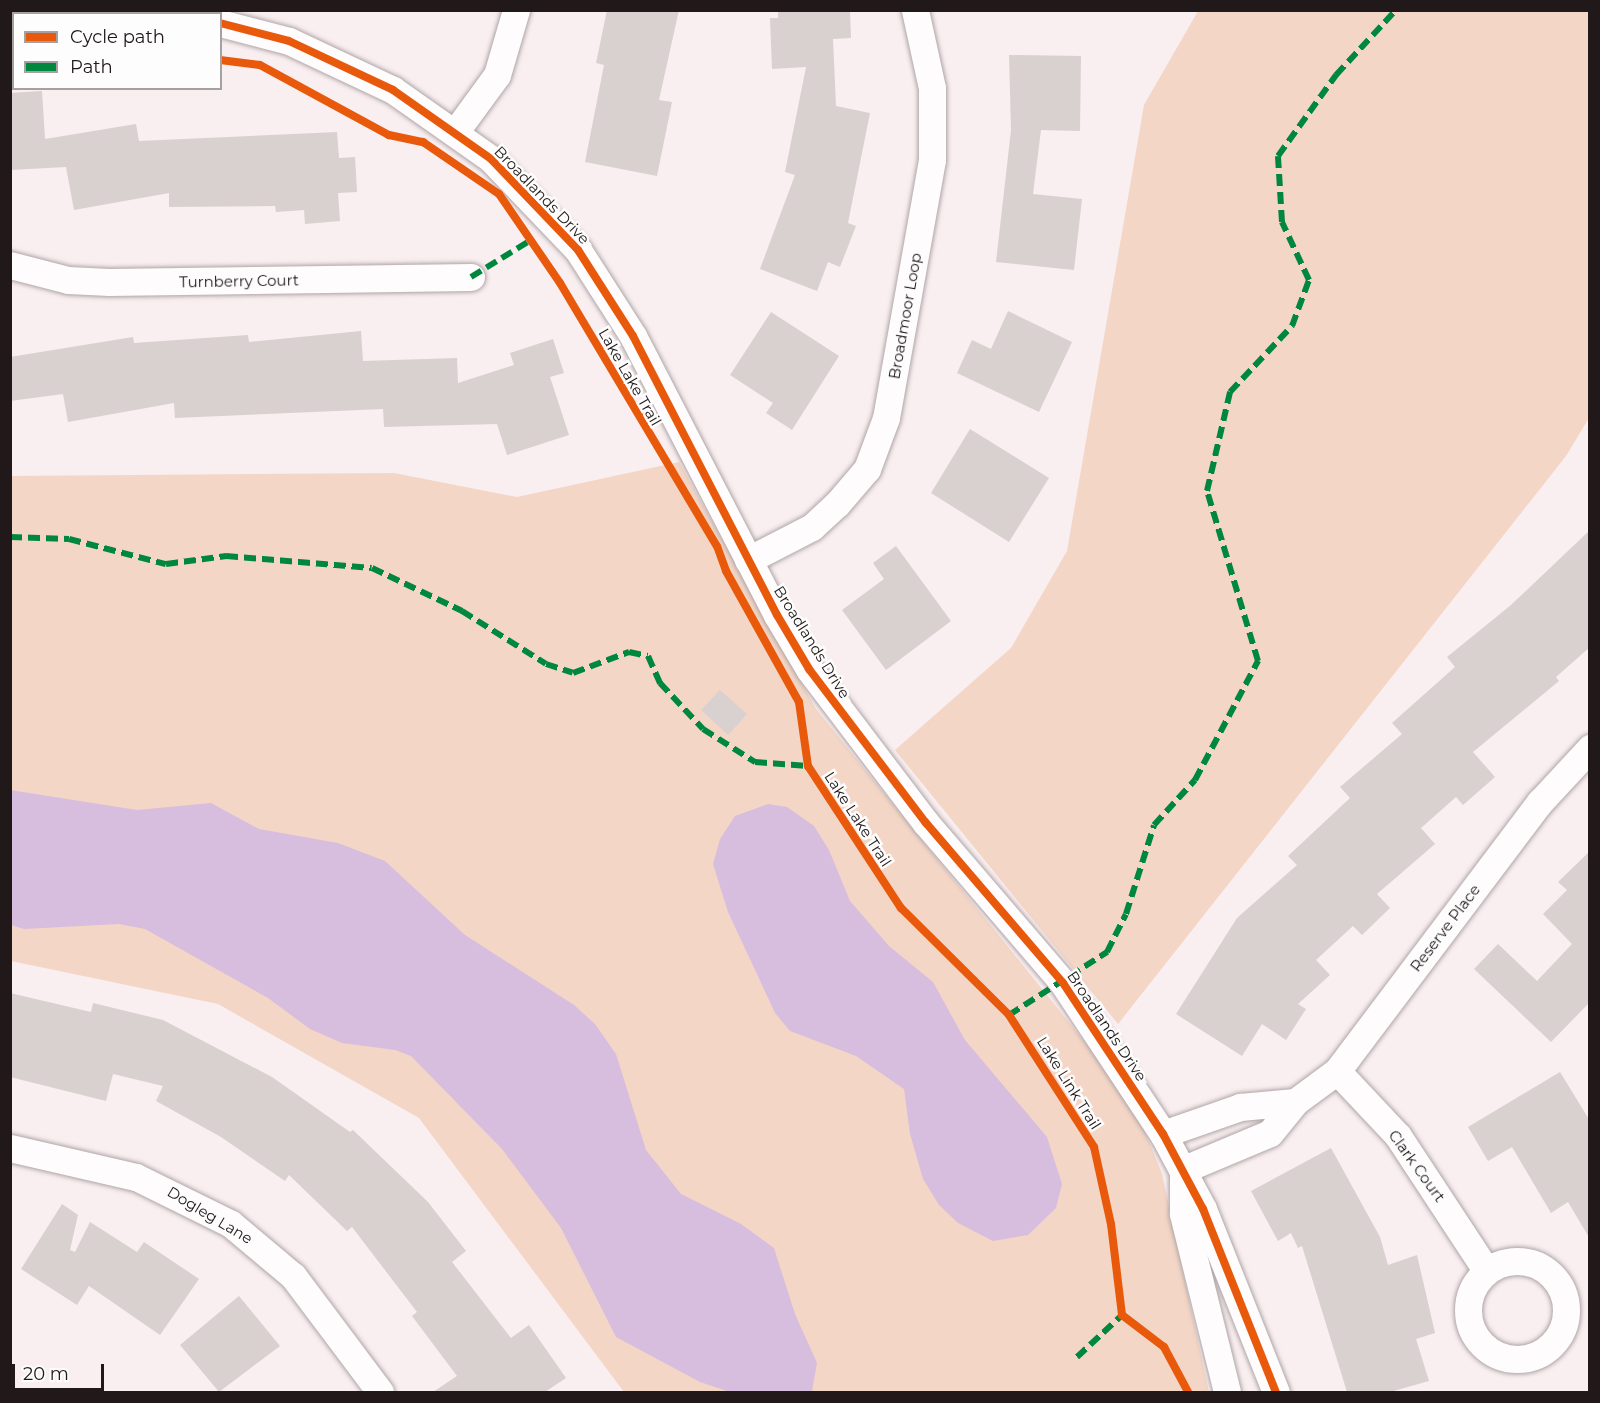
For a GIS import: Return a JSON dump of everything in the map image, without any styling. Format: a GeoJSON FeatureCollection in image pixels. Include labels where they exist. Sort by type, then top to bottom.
{"type":"FeatureCollection","features":[{"type":"Feature","properties":{"kind":"street"},"geometry":{"type":"LineString","coordinates":[[456,130],[497,75],[516,10]]}},
{"type":"Feature","properties":{"kind":"street","name":"Broadmoor Loop"},"geometry":{"type":"LineString","coordinates":[[748,560],[812,527],[837,504],[867,469],[886,418],[932,160],[932,88],[915,10]]}},
{"type":"Feature","properties":{"kind":"street","name":"Broadlands Drive"},"geometry":{"type":"LineString","coordinates":[[222,24],[289,41],[393,90],[456,130],[491,159],[578,250],[633,336],[748,560],[816,679],[926,823],[984,894],[1063,983],[1163,1134],[1203,1209],[1276,1392]]}},
{"type":"Feature","properties":{"kind":"street","name":"Turnberry Court"},"geometry":{"type":"LineString","coordinates":[[10,265],[41,276],[109,282],[471,277]]}},
{"type":"Feature","properties":{"kind":"street","name":"Reserve Place"},"geometry":{"type":"LineString","coordinates":[[1182,1170],[1270,1133],[1295,1102],[1337,1071],[1540,802],[1590,748]]}},
{"type":"Feature","properties":{"kind":"street","name":"Clark Court"},"geometry":{"type":"LineString","coordinates":[[1337,1071],[1398,1136],[1486,1270]]}},
{"type":"Feature","properties":{"kind":"street"},"geometry":{"type":"LineString","coordinates":[[1163,1134],[1240,1107],[1295,1102]]}},
{"type":"Feature","properties":{"kind":"street","name":"Dogleg Lane"},"geometry":{"type":"LineString","coordinates":[[10,1148],[136,1177],[231,1224],[293,1276],[380,1392]]}},
{"type":"Feature","properties":{"kind":"street","name":"Broadlands Drive"},"geometry":{"type":"LineString","coordinates":[[1182,1170],[1183,1214],[1227,1392]]}},
{"type":"Feature","properties":{"kind":"shaded area"},"geometry":{"type":"Polygon","coordinates":[[[1198,11],[1589,11],[1589,418],[1566,456],[1118,1024],[895,750],[1011,648],[1067,551],[1144,105],[1198,11]]]}},
{"type":"Feature","properties":{"kind":"shaded area"},"geometry":{"type":"Polygon","coordinates":[[[679,462],[816,709],[1109,1072],[1145,1132],[1162,1174],[1209,1392],[624,1392],[419,1118],[218,1004],[11,961],[10,476],[394,473],[517,497],[679,462]]]}},
{"type":"Feature","properties":{"kind":"shaded area"},"geometry":{"type":"Polygon","coordinates":[[[10,790],[137,810],[211,803],[259,829],[338,843],[385,861],[465,935],[574,1005],[595,1024],[616,1054],[646,1150],[681,1194],[741,1224],[774,1248],[795,1314],[817,1363],[812,1391],[730,1392],[700,1382],[616,1337],[561,1228],[502,1149],[411,1056],[395,1050],[342,1043],[310,1029],[268,998],[145,929],[119,924],[24,929],[11,925],[10,790]]]}},
{"type":"Feature","properties":{"kind":"shaded area"},"geometry":{"type":"Polygon","coordinates":[[[768,804],[787,807],[814,826],[829,850],[850,901],[889,946],[933,982],[965,1040],[1047,1137],[1062,1184],[1056,1208],[1028,1235],[993,1241],[958,1223],[939,1205],[923,1179],[910,1134],[904,1089],[856,1056],[790,1031],[775,1013],[728,912],[713,864],[720,839],[735,816],[768,804]]]}},
{"type":"Feature","properties":{"kind":"building"},"geometry":{"type":"Polygon","coordinates":[[[607,10],[679,10],[659,100],[672,102],[657,176],[585,162],[604,65],[596,63],[607,10]]]}},
{"type":"Feature","properties":{"kind":"building"},"geometry":{"type":"Polygon","coordinates":[[[778,10],[850,10],[851,38],[833,39],[836,106],[870,113],[848,223],[856,226],[840,267],[828,262],[817,291],[760,269],[795,175],[785,172],[806,67],[772,69],[770,18],[778,18],[778,10]]]}},
{"type":"Feature","properties":{"kind":"building"},"geometry":{"type":"Polygon","coordinates":[[[1009,55],[1081,56],[1080,131],[1041,130],[1033,194],[1082,199],[1074,270],[996,262],[1011,130],[1009,55]]]}},
{"type":"Feature","properties":{"kind":"building"},"geometry":{"type":"Polygon","coordinates":[[[42,91],[45,139],[136,124],[139,141],[337,132],[339,158],[355,157],[357,192],[338,193],[340,221],[305,224],[304,210],[276,212],[275,206],[169,207],[169,193],[74,210],[66,167],[10,170],[10,93],[42,91]]]}},
{"type":"Feature","properties":{"kind":"building"},"geometry":{"type":"Polygon","coordinates":[[[1008,311],[1072,342],[1039,412],[957,373],[972,340],[991,349],[1008,311]]]}},
{"type":"Feature","properties":{"kind":"building"},"geometry":{"type":"Polygon","coordinates":[[[771,312],[839,356],[792,430],[766,413],[773,403],[730,375],[771,312]]]}},
{"type":"Feature","properties":{"kind":"building"},"geometry":{"type":"Polygon","coordinates":[[[361,331],[363,361],[457,358],[458,383],[514,365],[510,353],[553,339],[564,373],[550,377],[569,435],[507,455],[497,424],[384,427],[383,409],[175,418],[174,403],[68,422],[63,394],[10,401],[10,357],[133,337],[134,343],[248,335],[249,342],[361,331]]]}},
{"type":"Feature","properties":{"kind":"building"},"geometry":{"type":"Polygon","coordinates":[[[970,429],[1049,478],[1009,542],[931,493],[970,429]]]}},
{"type":"Feature","properties":{"kind":"building"},"geometry":{"type":"Polygon","coordinates":[[[1590,530],[1590,647],[1556,677],[1559,681],[1473,752],[1495,777],[1463,805],[1456,797],[1421,828],[1435,844],[1377,894],[1390,908],[1362,935],[1353,926],[1316,960],[1330,975],[1298,1004],[1306,1009],[1286,1040],[1262,1024],[1242,1056],[1176,1014],[1237,918],[1297,865],[1288,856],[1350,798],[1340,787],[1402,734],[1392,723],[1455,667],[1447,657],[1511,605],[1590,530]]]}},
{"type":"Feature","properties":{"kind":"building"},"geometry":{"type":"Polygon","coordinates":[[[896,546],[951,621],[886,670],[842,610],[884,579],[873,563],[896,546]]]}},
{"type":"Feature","properties":{"kind":"building"},"geometry":{"type":"Polygon","coordinates":[[[720,690],[747,714],[728,735],[701,710],[720,690]]]}},
{"type":"Feature","properties":{"kind":"building"},"geometry":{"type":"Polygon","coordinates":[[[1590,851],[1590,1002],[1551,1042],[1474,969],[1498,944],[1537,981],[1572,944],[1543,914],[1567,890],[1558,882],[1590,851]]]}},
{"type":"Feature","properties":{"kind":"building"},"geometry":{"type":"Polygon","coordinates":[[[10,993],[91,1012],[93,1003],[163,1020],[272,1077],[350,1132],[353,1130],[428,1202],[466,1251],[452,1262],[511,1338],[529,1325],[566,1378],[545,1392],[433,1392],[457,1376],[412,1316],[417,1312],[352,1227],[347,1231],[289,1175],[285,1181],[221,1137],[156,1101],[163,1086],[113,1074],[106,1101],[10,1077],[10,993]]]}},
{"type":"Feature","properties":{"kind":"building"},"geometry":{"type":"Polygon","coordinates":[[[1560,1072],[1590,1121],[1590,1239],[1568,1202],[1551,1213],[1512,1147],[1488,1161],[1468,1127],[1560,1072]]]}},
{"type":"Feature","properties":{"kind":"building"},"geometry":{"type":"Polygon","coordinates":[[[1331,1148],[1380,1237],[1388,1265],[1417,1255],[1435,1333],[1416,1339],[1429,1381],[1390,1392],[1347,1392],[1302,1246],[1298,1248],[1291,1233],[1278,1241],[1251,1191],[1331,1148]]]}},
{"type":"Feature","properties":{"kind":"building"},"geometry":{"type":"Polygon","coordinates":[[[62,1204],[78,1215],[70,1250],[75,1252],[90,1222],[137,1252],[144,1242],[199,1279],[160,1335],[89,1286],[77,1305],[21,1269],[62,1204]]]}},
{"type":"Feature","properties":{"kind":"building"},"geometry":{"type":"Polygon","coordinates":[[[239,1296],[280,1346],[219,1392],[180,1345],[239,1296]]]}},
{"type":"Feature","properties":{"kind":"marked path"},"geometry":{"type":"LineString","coordinates":[[1009,1015],[1107,952],[1126,914],[1154,825],[1195,780],[1258,661],[1207,491],[1230,392],[1292,326],[1309,280],[1282,222],[1278,156],[1336,75],[1396,10]]}},
{"type":"Feature","properties":{"kind":"marked path"},"geometry":{"type":"LineString","coordinates":[[471,277],[531,240]]}},
{"type":"Feature","properties":{"kind":"marked path"},"geometry":{"type":"LineString","coordinates":[[10,537],[69,539],[166,564],[226,556],[372,568],[462,611],[546,664],[573,673],[629,652],[648,656],[660,683],[703,729],[755,762],[808,766]]}},
{"type":"Feature","properties":{"kind":"marked path"},"geometry":{"type":"LineString","coordinates":[[1077,1357],[1122,1315]]}},
{"type":"Feature","properties":{"kind":"cycle path","name":"Lake Lake Trail"},"geometry":{"type":"LineString","coordinates":[[222,24],[289,41],[393,90],[491,159],[578,250],[633,336],[777,615],[809,669],[926,823],[1063,983],[1163,1134],[1203,1209],[1276,1392]]}},
{"type":"Feature","properties":{"kind":"cycle path","name":"Lake Lake Trail"},"geometry":{"type":"LineString","coordinates":[[222,60],[260,65],[389,135],[423,142],[499,194],[560,283],[717,546],[726,571],[799,702],[808,766],[901,908],[1009,1015],[1094,1147],[1111,1224],[1122,1315],[1164,1347],[1188,1392]]}}]}
